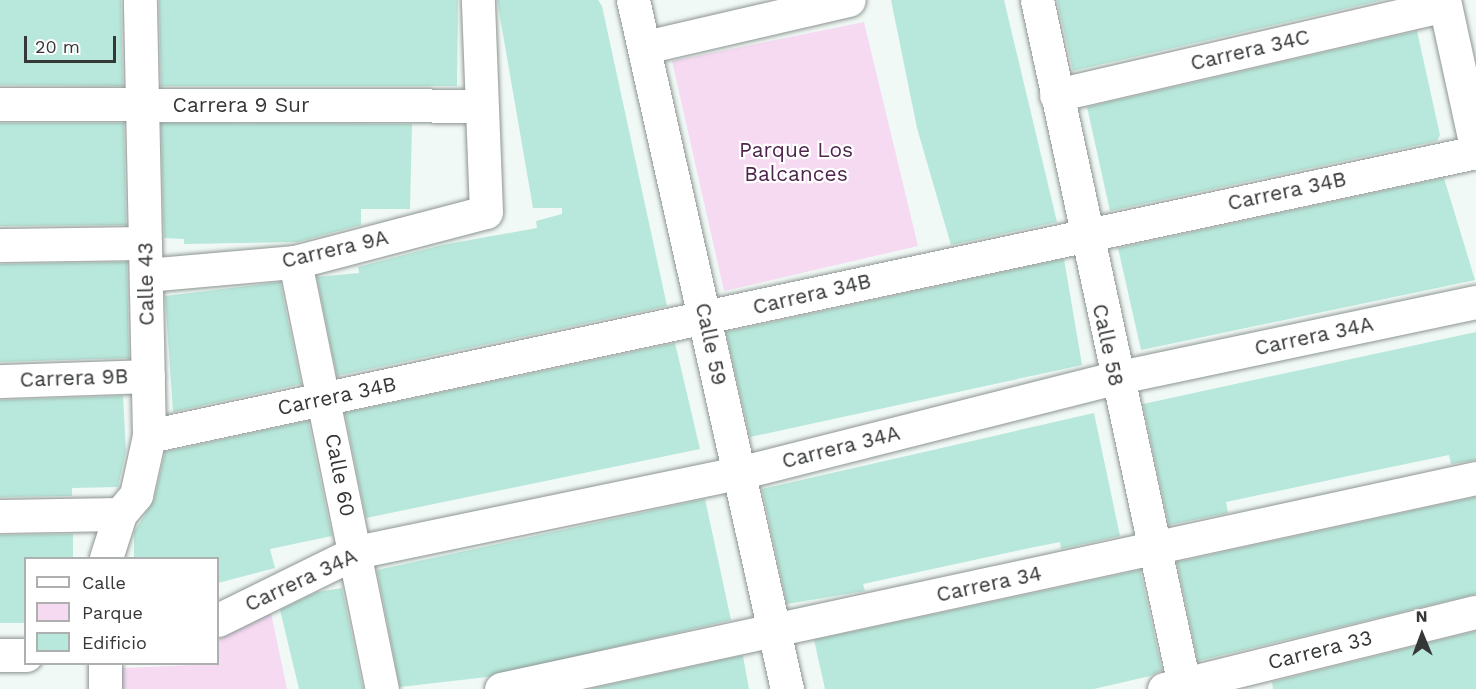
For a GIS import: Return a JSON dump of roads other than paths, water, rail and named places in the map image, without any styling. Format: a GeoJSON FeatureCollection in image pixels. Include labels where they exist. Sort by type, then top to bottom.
{"type":"FeatureCollection","features":[{"type":"Feature","properties":{"kind":"street","name":"Calle 43"},"geometry":{"type":"LineString","coordinates":[[106,557],[120,514],[136,495],[149,436],[140,0]]}},
{"type":"Feature","properties":{"kind":"street"},"geometry":{"type":"LineString","coordinates":[[478,0],[481,106]]}},
{"type":"Feature","properties":{"kind":"street","name":"Calle 59"},"geometry":{"type":"LineString","coordinates":[[633,0],[787,689]]}},
{"type":"Feature","properties":{"kind":"street"},"geometry":{"type":"LineString","coordinates":[[645,47],[849,0]]}},
{"type":"Feature","properties":{"kind":"street","name":"Calle 58"},"geometry":{"type":"LineString","coordinates":[[1037,0],[1115,378],[1154,549],[1178,687]]}},
{"type":"Feature","properties":{"kind":"street"},"geometry":{"type":"LineString","coordinates":[[1444,3],[1467,63],[1476,147]]}},
{"type":"Feature","properties":{"kind":"street","name":"Carrera 34C"},"geometry":{"type":"LineString","coordinates":[[1056,95],[1444,3]]}},
{"type":"Feature","properties":{"kind":"street","name":"Carrera 9 Sur"},"geometry":{"type":"LineString","coordinates":[[0,104],[481,106]]}},
{"type":"Feature","properties":{"kind":"street","name":"Carrera 9A"},"geometry":{"type":"LineString","coordinates":[[0,245],[145,259],[295,262],[486,212],[481,106]]}},
{"type":"Feature","properties":{"kind":"street","name":"Carrera 34B"},"geometry":{"type":"LineString","coordinates":[[149,436],[705,318],[1085,232],[1476,152]]}},
{"type":"Feature","properties":{"kind":"street","name":"Calle 60"},"geometry":{"type":"LineString","coordinates":[[295,262],[326,399],[382,689]]}},
{"type":"Feature","properties":{"kind":"street","name":"Carrera 34A"},"geometry":{"type":"LineString","coordinates":[[219,620],[356,552],[739,473],[1115,378],[1476,302]]}},
{"type":"Feature","properties":{"kind":"street","name":"Carrera 9B"},"geometry":{"type":"LineString","coordinates":[[0,381],[148,376]]}},
{"type":"Feature","properties":{"kind":"street","name":"Carrera 34"},"geometry":{"type":"LineString","coordinates":[[501,689],[1476,478]]}},
{"type":"Feature","properties":{"kind":"street"},"geometry":{"type":"LineString","coordinates":[[0,516],[120,514]]}},
{"type":"Feature","properties":{"kind":"street","name":"Carrera 33"},"geometry":{"type":"LineString","coordinates":[[1178,687],[1476,612]]}},
{"type":"Feature","properties":{"kind":"street"},"geometry":{"type":"LineString","coordinates":[[0,656],[24,655]]}},
{"type":"Feature","properties":{"kind":"street"},"geometry":{"type":"LineString","coordinates":[[105,665],[105,689]]}},
{"type":"Feature","properties":{"kind":"park label","name":"Parque Los Balcances"},"geometry":{"type":"Point","coordinates":[796,162]}}]}
